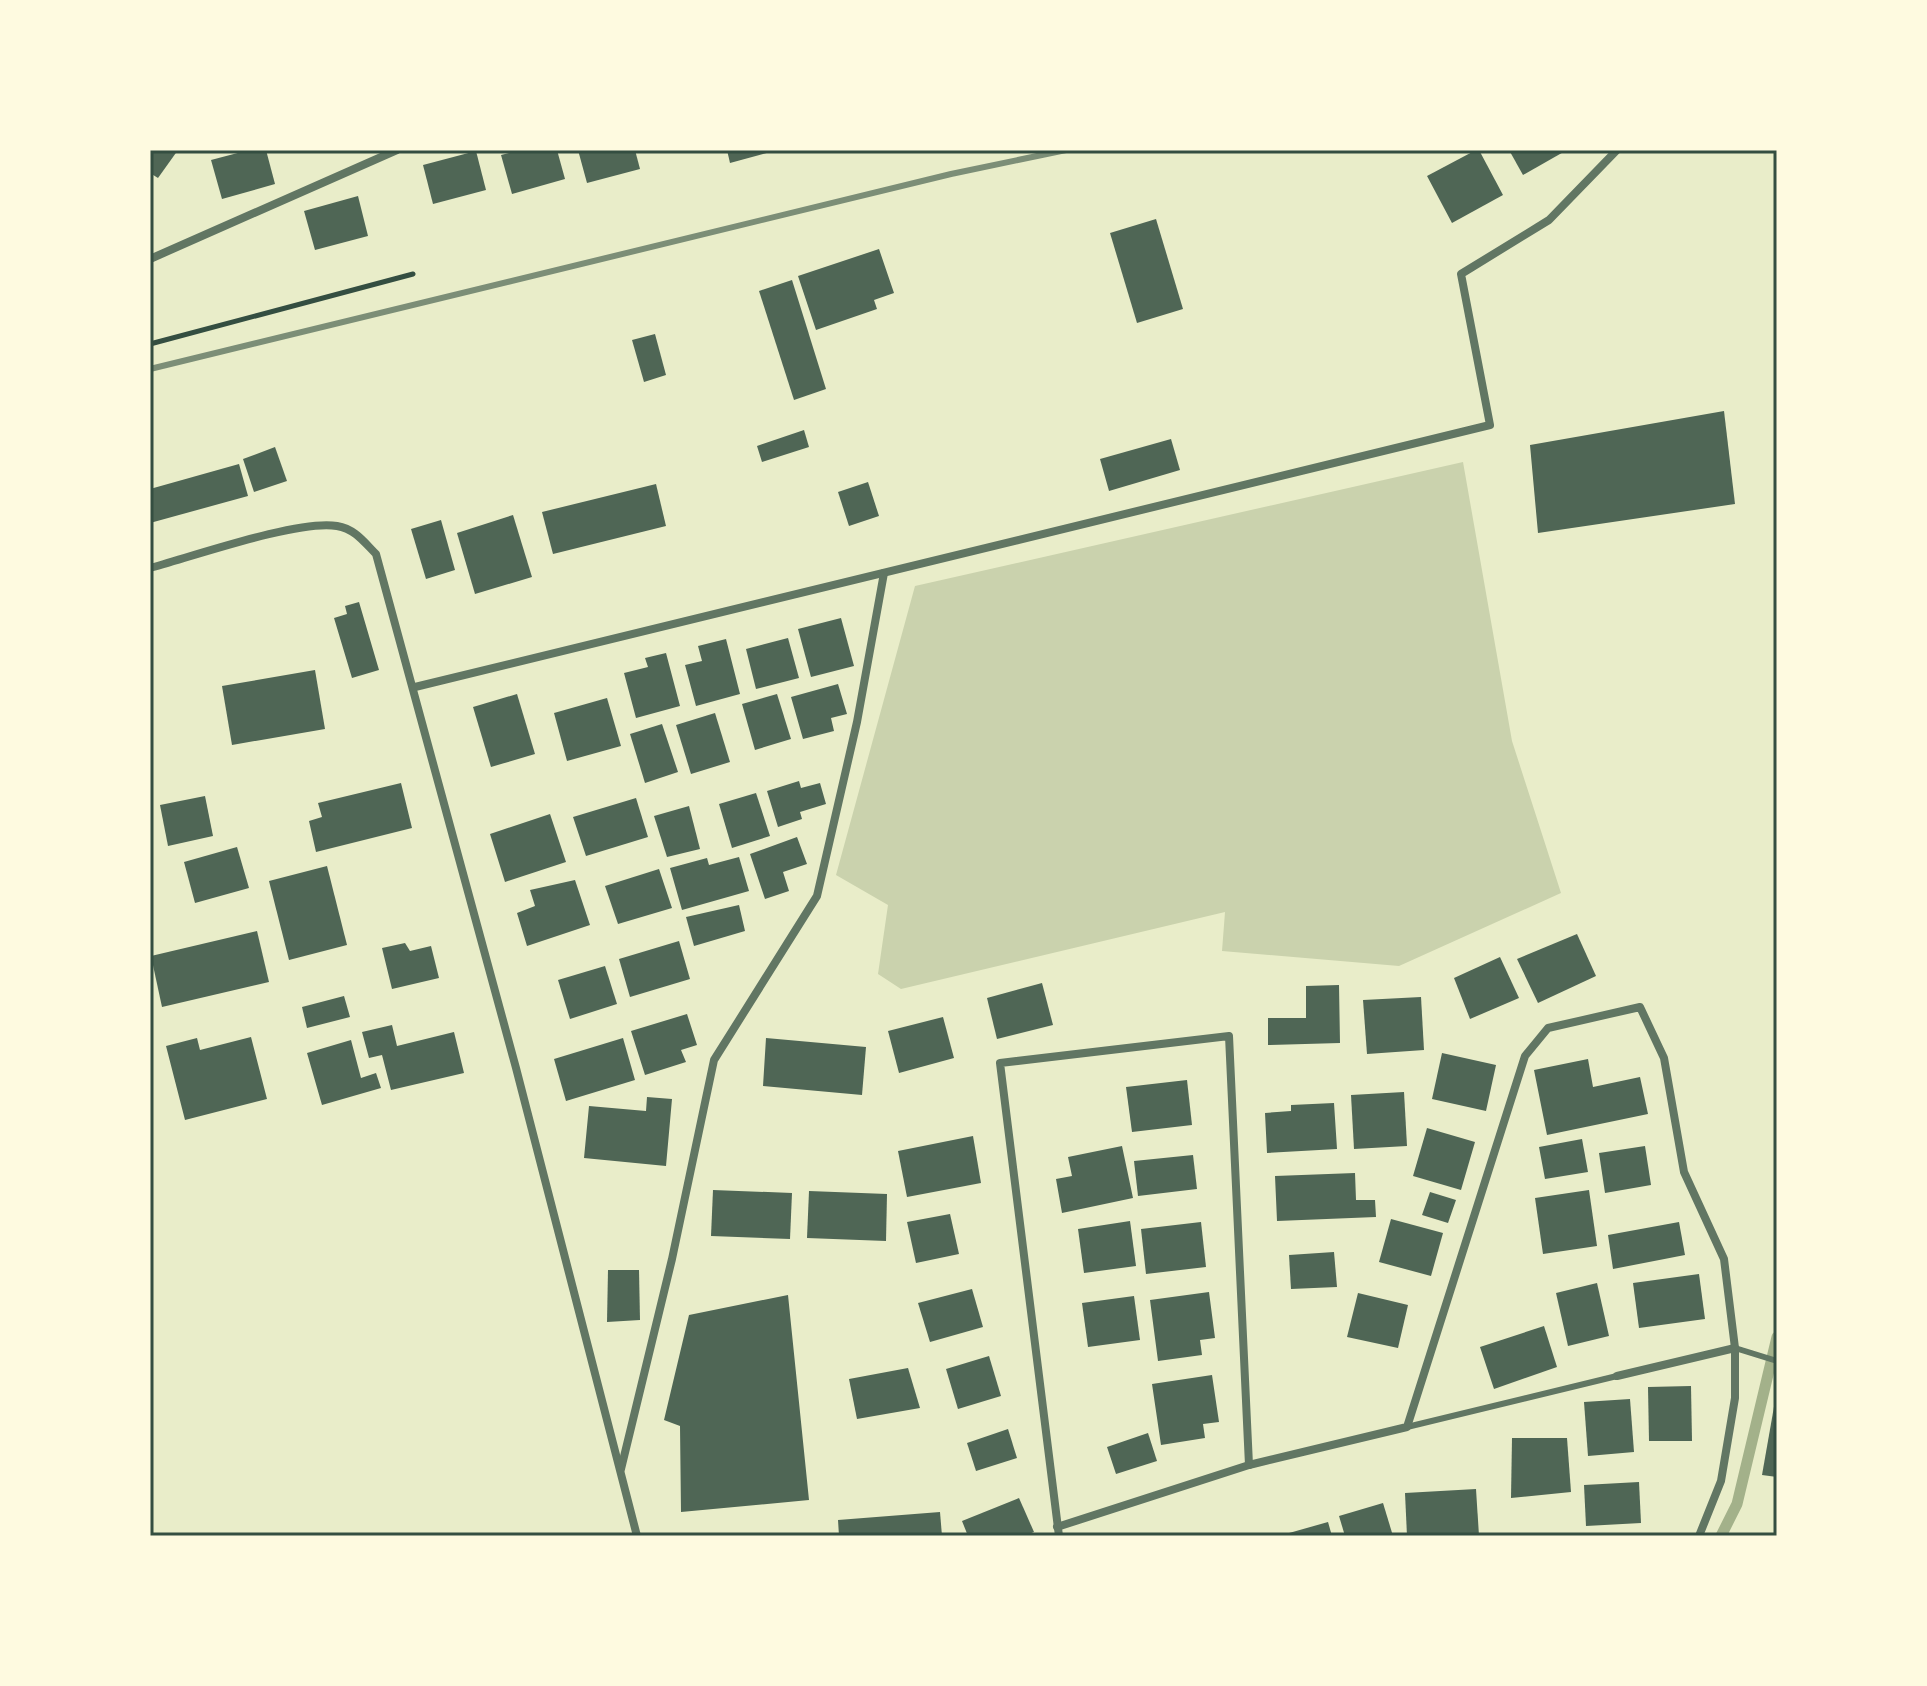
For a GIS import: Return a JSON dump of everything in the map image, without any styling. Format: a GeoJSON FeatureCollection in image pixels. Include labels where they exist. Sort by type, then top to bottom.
{"type":"FeatureCollection","features":[{"type":"Feature","properties":{"kind":"street"},"geometry":{"type":"LineString","coordinates":[[150,259],[397,150]]}},
{"type":"Feature","properties":{"kind":"street"},"geometry":{"type":"LineString","coordinates":[[415,687],[1490,425],[1461,274],[1549,220],[1617,150]]}},
{"type":"Feature","properties":{"kind":"street"},"geometry":{"type":"LineString","coordinates":[[150,568],[298,528],[335,525],[354,531],[376,554],[415,687],[637,1536]]}},
{"type":"Feature","properties":{"kind":"street"},"geometry":{"type":"LineString","coordinates":[[620,1471],[672,1259],[714,1060],[817,896],[857,722],[884,573]]}},
{"type":"Feature","properties":{"kind":"street"},"geometry":{"type":"LineString","coordinates":[[1249,1465],[1229,1036],[1000,1063],[1058,1532],[1249,1465],[1407,1427],[1525,1056],[1548,1028],[1640,1007],[1664,1058],[1684,1172],[1724,1259],[1735,1348],[1735,1398],[1721,1481],[1699,1536]]}},
{"type":"Feature","properties":{"kind":"street"},"geometry":{"type":"LineString","coordinates":[[1617,1376],[1735,1348]]}},
{"type":"Feature","properties":{"kind":"lane"},"geometry":{"type":"LineString","coordinates":[[1735,1348],[1777,1361]]}},
{"type":"Feature","properties":{"kind":"lane"},"geometry":{"type":"LineString","coordinates":[[1407,1427],[1617,1376]]}},
{"type":"Feature","properties":{"kind":"path"},"geometry":{"type":"LineString","coordinates":[[150,344],[413,274]]}},
{"type":"Feature","properties":{"kind":"green space"},"geometry":{"type":"Polygon","coordinates":[[[1463,462],[1512,741],[1561,893],[1399,966],[1222,951],[1225,912],[901,989],[878,974],[888,905],[836,875],[915,586],[1463,462]]]}},
{"type":"Feature","properties":{"kind":"building"},"geometry":{"type":"Polygon","coordinates":[[[150,150],[178,150],[158,178],[150,173],[150,150]]]}},
{"type":"Feature","properties":{"kind":"building"},"geometry":{"type":"Polygon","coordinates":[[[249,150],[266,150],[275,184],[222,199],[211,160],[249,150]]]}},
{"type":"Feature","properties":{"kind":"building"},"geometry":{"type":"Polygon","coordinates":[[[520,150],[557,150],[565,179],[512,194],[501,155],[520,150]]]}},
{"type":"Feature","properties":{"kind":"building"},"geometry":{"type":"Polygon","coordinates":[[[578,150],[635,150],[640,169],[587,183],[578,150]]]}},
{"type":"Feature","properties":{"kind":"building"},"geometry":{"type":"Polygon","coordinates":[[[727,150],[774,150],[774,151],[730,163],[727,150]]]}},
{"type":"Feature","properties":{"kind":"building"},"geometry":{"type":"Polygon","coordinates":[[[1479,150],[1503,195],[1452,223],[1427,176],[1479,150]]]}},
{"type":"Feature","properties":{"kind":"building"},"geometry":{"type":"Polygon","coordinates":[[[1509,150],[1567,150],[1523,175],[1509,150]]]}},
{"type":"Feature","properties":{"kind":"building"},"geometry":{"type":"Polygon","coordinates":[[[476,151],[486,190],[433,204],[423,165],[476,151]]]}},
{"type":"Feature","properties":{"kind":"building"},"geometry":{"type":"Polygon","coordinates":[[[358,196],[368,236],[315,250],[304,211],[358,196]]]}},
{"type":"Feature","properties":{"kind":"building"},"geometry":{"type":"Polygon","coordinates":[[[1156,219],[1183,309],[1137,323],[1110,233],[1156,219]]]}},
{"type":"Feature","properties":{"kind":"building"},"geometry":{"type":"Polygon","coordinates":[[[879,249],[894,293],[874,300],[877,309],[816,330],[798,276],[879,249]]]}},
{"type":"Feature","properties":{"kind":"building"},"geometry":{"type":"Polygon","coordinates":[[[792,280],[826,389],[794,400],[759,291],[792,280]]]}},
{"type":"Feature","properties":{"kind":"building"},"geometry":{"type":"Polygon","coordinates":[[[655,334],[666,375],[644,382],[632,340],[655,334]]]}},
{"type":"Feature","properties":{"kind":"building"},"geometry":{"type":"Polygon","coordinates":[[[1724,411],[1735,504],[1538,533],[1530,445],[1724,411]]]}},
{"type":"Feature","properties":{"kind":"building"},"geometry":{"type":"Polygon","coordinates":[[[804,430],[809,447],[762,462],[757,446],[804,430]]]}},
{"type":"Feature","properties":{"kind":"building"},"geometry":{"type":"Polygon","coordinates":[[[1171,439],[1180,470],[1109,491],[1100,459],[1171,439]]]}},
{"type":"Feature","properties":{"kind":"building"},"geometry":{"type":"Polygon","coordinates":[[[275,447],[287,481],[254,492],[243,459],[275,447]]]}},
{"type":"Feature","properties":{"kind":"building"},"geometry":{"type":"Polygon","coordinates":[[[239,464],[248,496],[150,523],[150,489],[239,464]]]}},
{"type":"Feature","properties":{"kind":"building"},"geometry":{"type":"Polygon","coordinates":[[[868,482],[879,516],[849,526],[838,492],[868,482]]]}},
{"type":"Feature","properties":{"kind":"building"},"geometry":{"type":"Polygon","coordinates":[[[656,484],[666,526],[553,554],[542,512],[656,484]]]}},
{"type":"Feature","properties":{"kind":"building"},"geometry":{"type":"Polygon","coordinates":[[[513,515],[532,577],[475,594],[457,533],[513,515]]]}},
{"type":"Feature","properties":{"kind":"building"},"geometry":{"type":"Polygon","coordinates":[[[441,520],[455,570],[426,579],[411,529],[441,520]]]}},
{"type":"Feature","properties":{"kind":"building"},"geometry":{"type":"Polygon","coordinates":[[[359,602],[379,670],[352,678],[334,618],[347,614],[345,606],[359,602]]]}},
{"type":"Feature","properties":{"kind":"building"},"geometry":{"type":"Polygon","coordinates":[[[841,618],[854,666],[811,677],[798,629],[841,618]]]}},
{"type":"Feature","properties":{"kind":"building"},"geometry":{"type":"Polygon","coordinates":[[[788,638],[799,678],[756,689],[746,649],[788,638]]]}},
{"type":"Feature","properties":{"kind":"building"},"geometry":{"type":"Polygon","coordinates":[[[726,639],[740,694],[696,706],[685,665],[702,661],[698,646],[726,639]]]}},
{"type":"Feature","properties":{"kind":"building"},"geometry":{"type":"Polygon","coordinates":[[[666,653],[680,706],[636,718],[624,673],[648,667],[645,658],[666,653]]]}},
{"type":"Feature","properties":{"kind":"building"},"geometry":{"type":"Polygon","coordinates":[[[315,670],[325,729],[232,745],[222,686],[315,670]]]}},
{"type":"Feature","properties":{"kind":"building"},"geometry":{"type":"Polygon","coordinates":[[[838,684],[847,714],[831,718],[834,731],[803,739],[791,697],[838,684]]]}},
{"type":"Feature","properties":{"kind":"building"},"geometry":{"type":"Polygon","coordinates":[[[517,694],[535,754],[491,767],[473,707],[517,694]]]}},
{"type":"Feature","properties":{"kind":"building"},"geometry":{"type":"Polygon","coordinates":[[[777,694],[791,739],[755,750],[742,704],[777,694]]]}},
{"type":"Feature","properties":{"kind":"building"},"geometry":{"type":"Polygon","coordinates":[[[607,698],[621,746],[567,761],[554,713],[607,698]]]}},
{"type":"Feature","properties":{"kind":"building"},"geometry":{"type":"Polygon","coordinates":[[[715,713],[730,762],[691,774],[676,725],[715,713]]]}},
{"type":"Feature","properties":{"kind":"building"},"geometry":{"type":"Polygon","coordinates":[[[662,724],[678,772],[645,783],[630,734],[662,724]]]}},
{"type":"Feature","properties":{"kind":"building"},"geometry":{"type":"Polygon","coordinates":[[[799,781],[801,788],[820,783],[826,804],[800,812],[802,819],[778,827],[767,791],[799,781]]]}},
{"type":"Feature","properties":{"kind":"building"},"geometry":{"type":"Polygon","coordinates":[[[401,783],[412,828],[316,852],[309,821],[322,817],[318,803],[401,783]]]}},
{"type":"Feature","properties":{"kind":"building"},"geometry":{"type":"Polygon","coordinates":[[[756,793],[770,836],[732,848],[719,804],[756,793]]]}},
{"type":"Feature","properties":{"kind":"building"},"geometry":{"type":"Polygon","coordinates":[[[205,796],[213,836],[168,846],[160,805],[205,796]]]}},
{"type":"Feature","properties":{"kind":"building"},"geometry":{"type":"Polygon","coordinates":[[[636,798],[648,837],[586,856],[573,817],[636,798]]]}},
{"type":"Feature","properties":{"kind":"building"},"geometry":{"type":"Polygon","coordinates":[[[689,806],[700,849],[667,857],[654,816],[689,806]]]}},
{"type":"Feature","properties":{"kind":"building"},"geometry":{"type":"Polygon","coordinates":[[[550,814],[566,862],[505,882],[490,834],[550,814]]]}},
{"type":"Feature","properties":{"kind":"building"},"geometry":{"type":"Polygon","coordinates":[[[797,837],[807,864],[783,872],[789,891],[765,899],[750,854],[797,837]]]}},
{"type":"Feature","properties":{"kind":"building"},"geometry":{"type":"Polygon","coordinates":[[[237,847],[249,888],[195,903],[184,862],[237,847]]]}},
{"type":"Feature","properties":{"kind":"building"},"geometry":{"type":"Polygon","coordinates":[[[739,857],[749,891],[682,910],[670,868],[707,858],[709,865],[739,857]]]}},
{"type":"Feature","properties":{"kind":"building"},"geometry":{"type":"Polygon","coordinates":[[[327,866],[347,945],[289,960],[269,881],[327,866]]]}},
{"type":"Feature","properties":{"kind":"building"},"geometry":{"type":"Polygon","coordinates":[[[659,869],[672,908],[618,924],[605,886],[659,869]]]}},
{"type":"Feature","properties":{"kind":"building"},"geometry":{"type":"Polygon","coordinates":[[[575,880],[590,925],[527,946],[517,913],[535,906],[530,890],[575,880]]]}},
{"type":"Feature","properties":{"kind":"building"},"geometry":{"type":"Polygon","coordinates":[[[739,905],[745,931],[694,946],[686,917],[739,905]]]}},
{"type":"Feature","properties":{"kind":"building"},"geometry":{"type":"Polygon","coordinates":[[[257,931],[269,982],[162,1007],[151,956],[257,931]]]}},
{"type":"Feature","properties":{"kind":"building"},"geometry":{"type":"Polygon","coordinates":[[[1577,934],[1596,976],[1538,1003],[1517,959],[1577,934]]]}},
{"type":"Feature","properties":{"kind":"building"},"geometry":{"type":"Polygon","coordinates":[[[679,941],[690,979],[630,997],[619,959],[679,941]]]}},
{"type":"Feature","properties":{"kind":"building"},"geometry":{"type":"Polygon","coordinates":[[[405,943],[410,951],[431,946],[439,978],[392,989],[382,948],[405,943]]]}},
{"type":"Feature","properties":{"kind":"building"},"geometry":{"type":"Polygon","coordinates":[[[1500,957],[1519,998],[1470,1019],[1454,978],[1500,957]]]}},
{"type":"Feature","properties":{"kind":"building"},"geometry":{"type":"Polygon","coordinates":[[[605,966],[617,1004],[570,1019],[558,980],[605,966]]]}},
{"type":"Feature","properties":{"kind":"building"},"geometry":{"type":"Polygon","coordinates":[[[1042,983],[1053,1025],[997,1039],[987,998],[1042,983]]]}},
{"type":"Feature","properties":{"kind":"building"},"geometry":{"type":"Polygon","coordinates":[[[1339,985],[1340,1043],[1268,1045],[1268,1018],[1306,1018],[1306,986],[1339,985]]]}},
{"type":"Feature","properties":{"kind":"building"},"geometry":{"type":"Polygon","coordinates":[[[344,996],[350,1017],[307,1028],[302,1007],[344,996]]]}},
{"type":"Feature","properties":{"kind":"building"},"geometry":{"type":"Polygon","coordinates":[[[1421,997],[1424,1050],[1367,1054],[1363,1000],[1421,997]]]}},
{"type":"Feature","properties":{"kind":"building"},"geometry":{"type":"Polygon","coordinates":[[[687,1014],[697,1045],[681,1050],[686,1062],[645,1075],[631,1031],[687,1014]]]}},
{"type":"Feature","properties":{"kind":"building"},"geometry":{"type":"Polygon","coordinates":[[[943,1017],[954,1058],[899,1073],[888,1031],[943,1017]]]}},
{"type":"Feature","properties":{"kind":"building"},"geometry":{"type":"Polygon","coordinates":[[[392,1025],[397,1046],[454,1032],[464,1073],[391,1090],[382,1055],[369,1058],[362,1032],[392,1025]]]}},
{"type":"Feature","properties":{"kind":"building"},"geometry":{"type":"Polygon","coordinates":[[[251,1037],[267,1099],[185,1120],[166,1046],[197,1038],[200,1050],[251,1037]]]}},
{"type":"Feature","properties":{"kind":"building"},"geometry":{"type":"Polygon","coordinates":[[[623,1038],[635,1080],[566,1101],[554,1059],[623,1038]]]}},
{"type":"Feature","properties":{"kind":"building"},"geometry":{"type":"Polygon","coordinates":[[[766,1038],[866,1047],[862,1095],[763,1086],[766,1038]]]}},
{"type":"Feature","properties":{"kind":"building"},"geometry":{"type":"Polygon","coordinates":[[[351,1040],[361,1078],[376,1073],[381,1088],[322,1105],[307,1053],[351,1040]]]}},
{"type":"Feature","properties":{"kind":"building"},"geometry":{"type":"Polygon","coordinates":[[[1442,1053],[1496,1065],[1486,1111],[1432,1099],[1442,1053]]]}},
{"type":"Feature","properties":{"kind":"building"},"geometry":{"type":"Polygon","coordinates":[[[1588,1059],[1593,1087],[1640,1077],[1648,1114],[1547,1135],[1534,1070],[1588,1059]]]}},
{"type":"Feature","properties":{"kind":"building"},"geometry":{"type":"Polygon","coordinates":[[[1187,1080],[1192,1125],[1132,1132],[1126,1087],[1187,1080]]]}},
{"type":"Feature","properties":{"kind":"building"},"geometry":{"type":"Polygon","coordinates":[[[1404,1092],[1407,1146],[1354,1149],[1351,1095],[1404,1092]]]}},
{"type":"Feature","properties":{"kind":"building"},"geometry":{"type":"Polygon","coordinates":[[[647,1097],[672,1099],[666,1166],[584,1158],[589,1106],[646,1111],[647,1097]]]}},
{"type":"Feature","properties":{"kind":"building"},"geometry":{"type":"Polygon","coordinates":[[[1334,1103],[1337,1149],[1267,1153],[1265,1113],[1291,1111],[1291,1105],[1334,1103]]]}},
{"type":"Feature","properties":{"kind":"building"},"geometry":{"type":"Polygon","coordinates":[[[1427,1128],[1475,1142],[1461,1190],[1413,1176],[1427,1128]]]}},
{"type":"Feature","properties":{"kind":"building"},"geometry":{"type":"Polygon","coordinates":[[[973,1136],[981,1183],[907,1197],[898,1151],[973,1136]]]}},
{"type":"Feature","properties":{"kind":"building"},"geometry":{"type":"Polygon","coordinates":[[[1582,1139],[1588,1172],[1545,1179],[1539,1147],[1582,1139]]]}},
{"type":"Feature","properties":{"kind":"building"},"geometry":{"type":"Polygon","coordinates":[[[1122,1146],[1133,1198],[1062,1213],[1056,1179],[1072,1176],[1068,1157],[1122,1146]]]}},
{"type":"Feature","properties":{"kind":"building"},"geometry":{"type":"Polygon","coordinates":[[[1645,1146],[1651,1185],[1605,1193],[1599,1153],[1645,1146]]]}},
{"type":"Feature","properties":{"kind":"building"},"geometry":{"type":"Polygon","coordinates":[[[1193,1155],[1197,1189],[1138,1196],[1134,1161],[1193,1155]]]}},
{"type":"Feature","properties":{"kind":"building"},"geometry":{"type":"Polygon","coordinates":[[[1355,1173],[1356,1200],[1375,1200],[1376,1217],[1277,1221],[1275,1176],[1355,1173]]]}},
{"type":"Feature","properties":{"kind":"building"},"geometry":{"type":"Polygon","coordinates":[[[713,1190],[792,1193],[790,1239],[711,1236],[713,1190]]]}},
{"type":"Feature","properties":{"kind":"building"},"geometry":{"type":"Polygon","coordinates":[[[1589,1190],[1597,1246],[1543,1254],[1535,1198],[1589,1190]]]}},
{"type":"Feature","properties":{"kind":"building"},"geometry":{"type":"Polygon","coordinates":[[[809,1191],[887,1194],[886,1241],[807,1238],[809,1191]]]}},
{"type":"Feature","properties":{"kind":"building"},"geometry":{"type":"Polygon","coordinates":[[[1430,1192],[1456,1200],[1448,1223],[1422,1215],[1430,1192]]]}},
{"type":"Feature","properties":{"kind":"building"},"geometry":{"type":"Polygon","coordinates":[[[950,1214],[959,1254],[916,1263],[907,1222],[950,1214]]]}},
{"type":"Feature","properties":{"kind":"building"},"geometry":{"type":"Polygon","coordinates":[[[1391,1219],[1443,1233],[1431,1276],[1379,1262],[1391,1219]]]}},
{"type":"Feature","properties":{"kind":"building"},"geometry":{"type":"Polygon","coordinates":[[[1130,1221],[1136,1266],[1084,1273],[1078,1229],[1130,1221]]]}},
{"type":"Feature","properties":{"kind":"building"},"geometry":{"type":"Polygon","coordinates":[[[1201,1222],[1206,1267],[1146,1274],[1141,1229],[1201,1222]]]}},
{"type":"Feature","properties":{"kind":"building"},"geometry":{"type":"Polygon","coordinates":[[[1679,1222],[1685,1255],[1613,1269],[1608,1235],[1679,1222]]]}},
{"type":"Feature","properties":{"kind":"building"},"geometry":{"type":"Polygon","coordinates":[[[1334,1252],[1337,1287],[1291,1289],[1289,1255],[1334,1252]]]}},
{"type":"Feature","properties":{"kind":"building"},"geometry":{"type":"Polygon","coordinates":[[[608,1270],[639,1270],[640,1320],[607,1322],[608,1270]]]}},
{"type":"Feature","properties":{"kind":"building"},"geometry":{"type":"Polygon","coordinates":[[[1699,1274],[1705,1319],[1639,1328],[1633,1283],[1699,1274]]]}},
{"type":"Feature","properties":{"kind":"building"},"geometry":{"type":"Polygon","coordinates":[[[1597,1283],[1609,1336],[1568,1346],[1556,1293],[1597,1283]]]}},
{"type":"Feature","properties":{"kind":"building"},"geometry":{"type":"Polygon","coordinates":[[[972,1289],[983,1327],[930,1342],[918,1303],[972,1289]]]}},
{"type":"Feature","properties":{"kind":"building"},"geometry":{"type":"Polygon","coordinates":[[[1209,1292],[1215,1338],[1200,1340],[1202,1355],[1158,1361],[1150,1300],[1209,1292]]]}},
{"type":"Feature","properties":{"kind":"building"},"geometry":{"type":"Polygon","coordinates":[[[1358,1293],[1408,1305],[1398,1348],[1347,1337],[1358,1293]]]}},
{"type":"Feature","properties":{"kind":"building"},"geometry":{"type":"Polygon","coordinates":[[[788,1295],[809,1500],[681,1512],[680,1426],[664,1420],[689,1315],[788,1295]]]}},
{"type":"Feature","properties":{"kind":"building"},"geometry":{"type":"Polygon","coordinates":[[[1134,1296],[1140,1340],[1088,1347],[1082,1303],[1134,1296]]]}},
{"type":"Feature","properties":{"kind":"building"},"geometry":{"type":"Polygon","coordinates":[[[1544,1326],[1557,1367],[1494,1389],[1480,1347],[1544,1326]]]}},
{"type":"Feature","properties":{"kind":"building"},"geometry":{"type":"Polygon","coordinates":[[[989,1356],[1001,1396],[958,1409],[946,1369],[989,1356]]]}},
{"type":"Feature","properties":{"kind":"building"},"geometry":{"type":"Polygon","coordinates":[[[908,1368],[920,1408],[857,1419],[849,1379],[908,1368]]]}},
{"type":"Feature","properties":{"kind":"building"},"geometry":{"type":"Polygon","coordinates":[[[1212,1375],[1219,1422],[1203,1424],[1205,1438],[1161,1445],[1152,1384],[1212,1375]]]}},
{"type":"Feature","properties":{"kind":"building"},"geometry":{"type":"Polygon","coordinates":[[[1691,1386],[1692,1441],[1649,1441],[1648,1387],[1691,1386]]]}},
{"type":"Feature","properties":{"kind":"building"},"geometry":{"type":"Polygon","coordinates":[[[1630,1399],[1634,1452],[1588,1456],[1584,1402],[1630,1399]]]}},
{"type":"Feature","properties":{"kind":"building"},"geometry":{"type":"Polygon","coordinates":[[[1777,1402],[1777,1477],[1762,1475],[1777,1402]]]}},
{"type":"Feature","properties":{"kind":"building"},"geometry":{"type":"Polygon","coordinates":[[[1008,1429],[1017,1458],[976,1471],[967,1443],[1008,1429]]]}},
{"type":"Feature","properties":{"kind":"building"},"geometry":{"type":"Polygon","coordinates":[[[1148,1433],[1157,1461],[1116,1474],[1107,1447],[1148,1433]]]}},
{"type":"Feature","properties":{"kind":"building"},"geometry":{"type":"Polygon","coordinates":[[[1512,1438],[1567,1438],[1571,1492],[1511,1498],[1512,1438]]]}},
{"type":"Feature","properties":{"kind":"building"},"geometry":{"type":"Polygon","coordinates":[[[1639,1482],[1641,1523],[1586,1526],[1584,1485],[1639,1482]]]}},
{"type":"Feature","properties":{"kind":"building"},"geometry":{"type":"Polygon","coordinates":[[[1476,1489],[1479,1536],[1407,1536],[1405,1493],[1476,1489]]]}},
{"type":"Feature","properties":{"kind":"building"},"geometry":{"type":"Polygon","coordinates":[[[1019,1498],[1034,1532],[1024,1536],[968,1536],[962,1521],[1019,1498]]]}},
{"type":"Feature","properties":{"kind":"building"},"geometry":{"type":"Polygon","coordinates":[[[1383,1503],[1393,1536],[1345,1536],[1339,1516],[1383,1503]]]}},
{"type":"Feature","properties":{"kind":"building"},"geometry":{"type":"Polygon","coordinates":[[[940,1512],[942,1536],[839,1536],[838,1520],[940,1512]]]}},
{"type":"Feature","properties":{"kind":"building"},"geometry":{"type":"Polygon","coordinates":[[[1328,1522],[1332,1536],[1282,1536],[1282,1535],[1328,1522]]]}},
{"type":"Feature","properties":{"kind":"waterway"},"geometry":{"type":"LineString","coordinates":[[1721,1536],[1737,1504],[1777,1337]]}},
{"type":"Feature","properties":{"kind":"railway"},"geometry":{"type":"LineString","coordinates":[[150,369],[951,174],[1066,150]]}}]}
